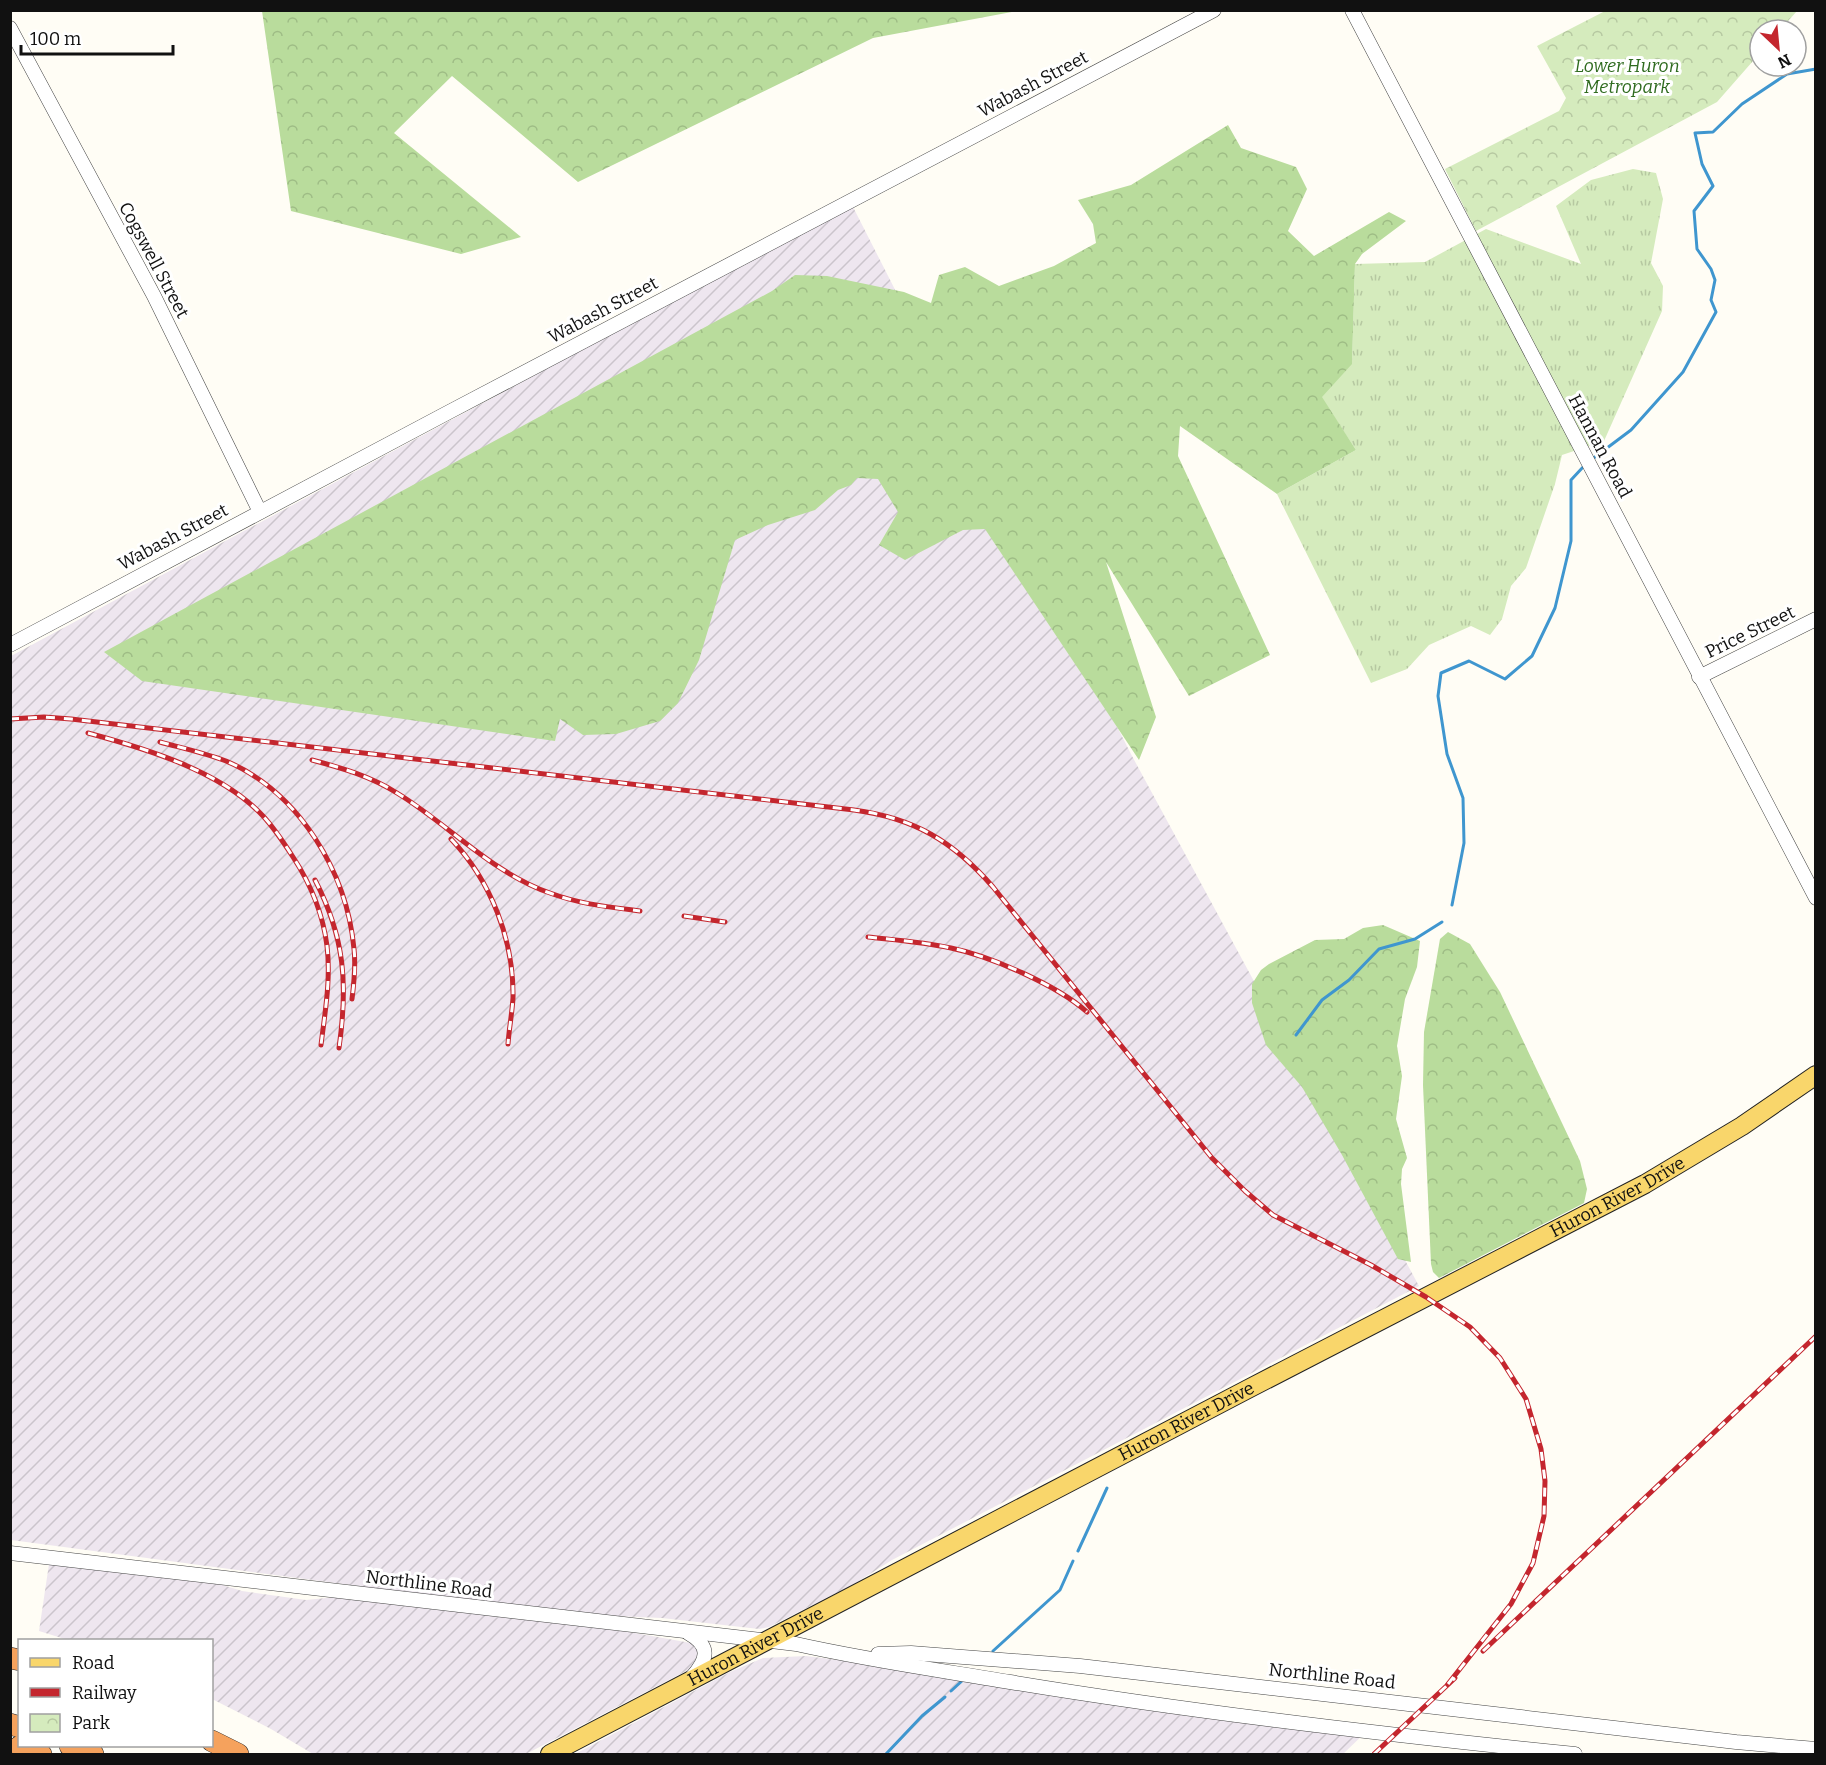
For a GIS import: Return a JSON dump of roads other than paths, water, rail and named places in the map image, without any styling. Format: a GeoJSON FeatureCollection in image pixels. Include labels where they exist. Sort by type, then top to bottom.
{"type":"FeatureCollection","features":[{"type":"Feature","properties":{"kind":"highway"},"geometry":{"type":"LineString","coordinates":[[213,1742],[238,1755]]}},
{"type":"Feature","properties":{"kind":"highway"},"geometry":{"type":"LineString","coordinates":[[24,1747],[41,1755]]}},
{"type":"Feature","properties":{"kind":"highway"},"geometry":{"type":"LineString","coordinates":[[73,1747],[93,1755]]}},
{"type":"Feature","properties":{"kind":"main road","name":"Huron River Drive"},"geometry":{"type":"LineString","coordinates":[[550,1755],[1645,1184],[1742,1126],[1815,1075]]}},
{"type":"Feature","properties":{"kind":"street","name":"Wabash Street"},"geometry":{"type":"LineString","coordinates":[[10,645],[1214,10]]}},
{"type":"Feature","properties":{"kind":"street","name":"Hannan Road"},"geometry":{"type":"LineString","coordinates":[[1352,10],[1815,898]]}},
{"type":"Feature","properties":{"kind":"street","name":"Cogswell Street"},"geometry":{"type":"LineString","coordinates":[[10,28],[154,296],[260,512]]}},
{"type":"Feature","properties":{"kind":"street","name":"Price Street"},"geometry":{"type":"LineString","coordinates":[[1700,677],[1815,619]]}},
{"type":"Feature","properties":{"kind":"street","name":"Northline Road"},"geometry":{"type":"LineString","coordinates":[[10,1553],[796,1644],[843,1654],[1097,1696],[1575,1755]]}},
{"type":"Feature","properties":{"kind":"street"},"geometry":{"type":"LineString","coordinates":[[687,1632],[699,1640],[705,1654],[703,1664],[687,1683]]}},
{"type":"Feature","properties":{"kind":"street","name":"Northline Road"},"geometry":{"type":"LineString","coordinates":[[843,1654],[911,1653],[1080,1666],[1736,1742],[1815,1749]]}},
{"type":"Feature","properties":{"kind":"waterway"},"geometry":{"type":"LineString","coordinates":[[1591,460],[1631,430],[1683,372],[1716,312],[1711,300],[1715,280],[1711,269],[1697,249],[1694,211],[1713,186],[1702,164],[1695,133],[1713,132],[1742,104],[1787,74],[1816,69]]}},
{"type":"Feature","properties":{"kind":"waterway"},"geometry":{"type":"LineString","coordinates":[[1452,905],[1464,843],[1463,798],[1447,754],[1438,696],[1441,673],[1469,661],[1505,679],[1532,656],[1555,608],[1571,541],[1571,480],[1584,466]]}},
{"type":"Feature","properties":{"kind":"waterway"},"geometry":{"type":"LineString","coordinates":[[1296,1035],[1322,1000],[1349,980],[1379,949],[1415,939],[1442,922]]}},
{"type":"Feature","properties":{"kind":"waterway"},"geometry":{"type":"LineString","coordinates":[[1078,1551],[1107,1488]]}},
{"type":"Feature","properties":{"kind":"waterway"},"geometry":{"type":"LineString","coordinates":[[993,1651],[1060,1590],[1073,1561]]}},
{"type":"Feature","properties":{"kind":"waterway"},"geometry":{"type":"LineString","coordinates":[[951,1691],[963,1680]]}},
{"type":"Feature","properties":{"kind":"waterway"},"geometry":{"type":"LineString","coordinates":[[886,1754],[922,1716],[945,1697]]}},
{"type":"Feature","properties":{"kind":"railway"},"geometry":{"type":"LineString","coordinates":[[10,719],[44,717],[71,719],[854,810],[895,819],[931,834],[963,857],[993,887],[1212,1158],[1245,1191],[1273,1215],[1371,1265],[1426,1297],[1470,1327],[1500,1358],[1526,1399],[1541,1449],[1545,1481],[1544,1516],[1533,1563],[1511,1604],[1448,1684]]}},
{"type":"Feature","properties":{"kind":"railway"},"geometry":{"type":"LineString","coordinates":[[88,733],[158,754],[205,774],[246,800],[275,831],[310,888],[325,934],[328,983],[321,1045]]}},
{"type":"Feature","properties":{"kind":"railway"},"geometry":{"type":"LineString","coordinates":[[160,742],[218,758],[252,775],[276,793],[297,814],[315,838],[330,864],[349,920],[355,962],[352,999]]}},
{"type":"Feature","properties":{"kind":"railway"},"geometry":{"type":"LineString","coordinates":[[312,760],[356,773],[387,787],[416,805],[490,861],[529,884],[572,900],[640,911]]}},
{"type":"Feature","properties":{"kind":"railway"},"geometry":{"type":"LineString","coordinates":[[451,839],[478,873],[497,912],[504,933],[512,976],[513,998],[508,1044]]}},
{"type":"Feature","properties":{"kind":"railway"},"geometry":{"type":"LineString","coordinates":[[315,880],[333,922],[342,962],[343,1003],[339,1048]]}},
{"type":"Feature","properties":{"kind":"railway"},"geometry":{"type":"LineString","coordinates":[[684,916],[725,922]]}},
{"type":"Feature","properties":{"kind":"railway"},"geometry":{"type":"LineString","coordinates":[[868,937],[910,941],[967,952],[1041,982],[1087,1012]]}},
{"type":"Feature","properties":{"kind":"railway"},"geometry":{"type":"LineString","coordinates":[[1483,1651],[1816,1336]]}},
{"type":"Feature","properties":{"kind":"railway"},"geometry":{"type":"LineString","coordinates":[[1374,1754],[1455,1678]]}},
{"type":"Feature","properties":{"kind":"park label","name":"Lower Huron Metropark"},"geometry":{"type":"Point","coordinates":[1627,76]}}]}
